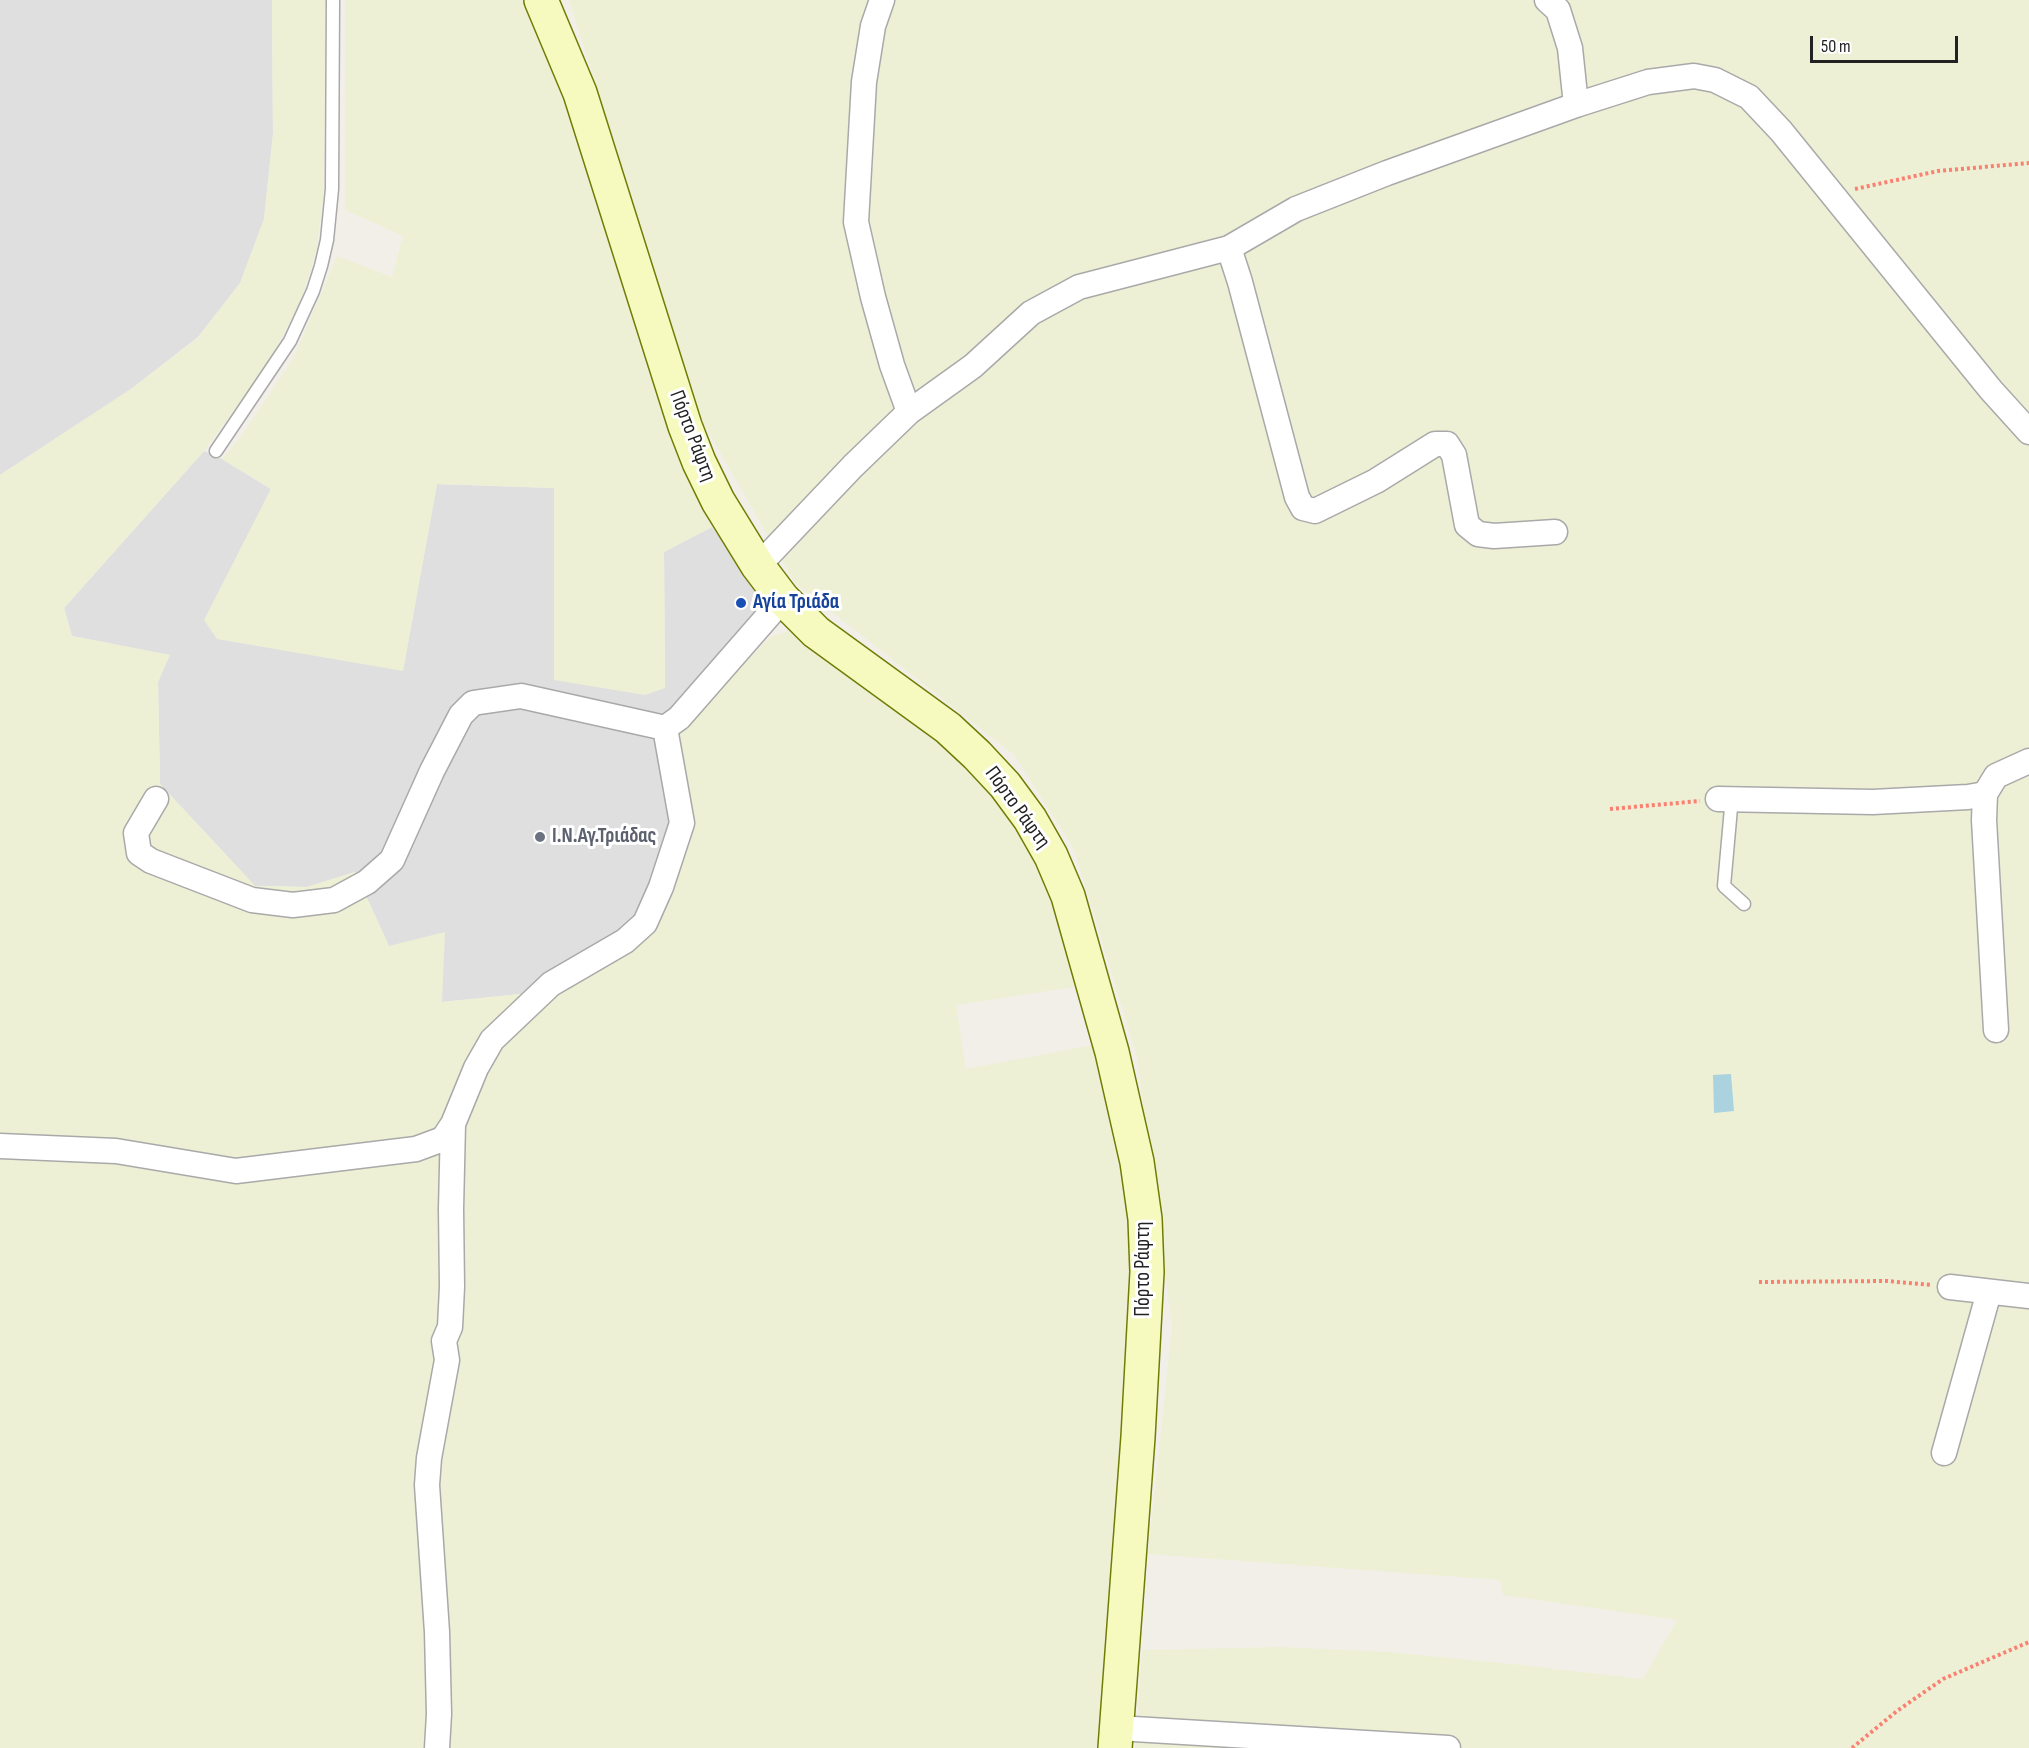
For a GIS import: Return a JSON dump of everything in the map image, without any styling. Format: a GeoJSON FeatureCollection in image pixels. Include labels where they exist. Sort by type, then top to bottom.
{"type":"FeatureCollection","features":[{"type":"Feature","properties":{"kind":"main road","name":"Πόρτο Ράφτη"},"geometry":{"type":"LineString","coordinates":[[541,0],[583,102],[686,426],[699,462],[718,501],[758,566],[783,599],[816,632],[948,728],[1005,785],[1030,819],[1051,856],[1068,896],[1113,1052],[1137,1162],[1145,1219],[1146,1284],[1138,1437],[1116,1738]]}},
{"type":"Feature","properties":{"kind":"street"},"geometry":{"type":"LineString","coordinates":[[882,0],[873,26],[864,82],[856,222],[873,297],[892,365],[909,412]]}},
{"type":"Feature","properties":{"kind":"street"},"geometry":{"type":"LineString","coordinates":[[1547,0],[1558,10],[1570,48],[1576,105]]}},
{"type":"Feature","properties":{"kind":"street"},"geometry":{"type":"LineString","coordinates":[[758,566],[853,466],[909,412],[973,366],[1031,313],[1079,286],[1229,248],[1296,208],[1576,105],[1648,82],[1694,76],[1715,80],[1749,97],[1781,131],[1991,390],[2029,432]]}},
{"type":"Feature","properties":{"kind":"street"},"geometry":{"type":"LineString","coordinates":[[1229,248],[1297,497],[1303,508],[1315,511],[1376,481],[1435,444],[1447,444],[1454,455],[1467,525],[1478,534],[1494,536],[1555,532]]}},
{"type":"Feature","properties":{"kind":"street"},"geometry":{"type":"LineString","coordinates":[[156,799],[136,833],[139,853],[151,861],[252,900],[293,905],[334,900],[367,882],[392,860],[432,771],[461,715],[474,703],[521,696],[665,728],[679,718],[783,599]]}},
{"type":"Feature","properties":{"kind":"street"},"geometry":{"type":"LineString","coordinates":[[0,1146],[116,1151],[236,1171],[417,1149],[442,1139],[453,1124],[476,1068],[492,1040],[551,984],[625,941],[645,923],[661,887],[682,823],[665,728]]}},
{"type":"Feature","properties":{"kind":"street"},"geometry":{"type":"LineString","coordinates":[[1996,1030],[1984,820],[1985,794],[1996,776],[2029,761]]}},
{"type":"Feature","properties":{"kind":"street"},"geometry":{"type":"LineString","coordinates":[[1729,799],[1873,802],[1985,794]]}},
{"type":"Feature","properties":{"kind":"street"},"geometry":{"type":"LineString","coordinates":[[437,1748],[439,1714],[437,1632],[427,1485],[429,1458],[447,1360],[444,1341],[450,1327],[453,1124]]}},
{"type":"Feature","properties":{"kind":"street"},"geometry":{"type":"LineString","coordinates":[[1950,1287],[2029,1296]]}},
{"type":"Feature","properties":{"kind":"street"},"geometry":{"type":"LineString","coordinates":[[1944,1453],[1989,1292]]}},
{"type":"Feature","properties":{"kind":"street"},"geometry":{"type":"LineString","coordinates":[[1116,1738],[1448,1748]]}},
{"type":"Feature","properties":{"kind":"lane"},"geometry":{"type":"LineString","coordinates":[[216,451],[290,341],[314,291],[321,266],[329,223],[332,189],[333,0]]}},
{"type":"Feature","properties":{"kind":"lane"},"geometry":{"type":"LineString","coordinates":[[1729,799],[1731,808],[1723,877],[1724,886],[1744,904]]}},
{"type":"Feature","properties":{"kind":"path"},"geometry":{"type":"LineString","coordinates":[[1832,195],[1938,171],[2029,164]]}},
{"type":"Feature","properties":{"kind":"path"},"geometry":{"type":"LineString","coordinates":[[1610,809],[1729,799]]}},
{"type":"Feature","properties":{"kind":"path"},"geometry":{"type":"LineString","coordinates":[[1759,1282],[1887,1281],[1950,1287]]}},
{"type":"Feature","properties":{"kind":"path"},"geometry":{"type":"LineString","coordinates":[[1852,1748],[1897,1711],[1943,1678],[2029,1642]]}},
{"type":"Feature","properties":{"kind":"shaded area"},"geometry":{"type":"Polygon","coordinates":[[[0,0],[272,0],[273,134],[264,219],[240,283],[198,337],[131,389],[0,475],[0,0]]]}},
{"type":"Feature","properties":{"kind":"shaded area"},"geometry":{"type":"Polygon","coordinates":[[[204,451],[222,459],[271,489],[205,620],[403,670],[437,484],[554,488],[665,688],[664,552],[712,527],[770,604],[666,714],[692,824],[654,925],[560,990],[442,1002],[389,946],[355,872],[307,887],[255,886],[160,784],[158,682],[169,655],[72,636],[64,608],[204,451]]]}},
{"type":"Feature","properties":{"kind":"green space"},"geometry":{"type":"Polygon","coordinates":[[[272,0],[327,0],[323,200],[316,253],[300,303],[266,367],[204,451],[64,608],[72,636],[170,655],[158,682],[160,784],[255,886],[307,887],[355,872],[389,946],[445,932],[442,1002],[560,990],[632,946],[692,824],[672,738],[770,637],[788,631],[803,635],[936,735],[987,785],[1026,841],[1054,897],[1080,986],[956,1005],[966,1069],[1093,1045],[1117,1139],[1134,1248],[1125,1457],[1097,1748],[0,1748],[0,475],[131,389],[198,338],[240,283],[264,219],[273,134],[272,0]]]}},
{"type":"Feature","properties":{"kind":"green space"},"geometry":{"type":"Polygon","coordinates":[[[345,0],[528,0],[548,48],[669,421],[712,527],[664,552],[665,688],[645,695],[554,680],[554,488],[437,484],[403,671],[217,639],[204,620],[271,489],[222,459],[241,437],[294,357],[337,256],[392,277],[403,236],[345,210],[345,0]]]}},
{"type":"Feature","properties":{"kind":"green space"},"geometry":{"type":"Polygon","coordinates":[[[569,0],[2029,0],[2029,1748],[1135,1748],[1142,1650],[1282,1647],[1387,1652],[1643,1679],[1677,1620],[1503,1595],[1500,1580],[1148,1554],[1172,1326],[1137,1057],[1074,849],[1014,755],[795,583],[702,421],[569,0]]]}},
{"type":"Feature","properties":{"kind":"water"},"geometry":{"type":"Polygon","coordinates":[[[1731,1074],[1734,1111],[1714,1113],[1713,1075],[1731,1074]]]}},
{"type":"Feature","properties":{"kind":"place","name":"Αγία Τριάδα"},"geometry":{"type":"Point","coordinates":[741,603]}},
{"type":"Feature","properties":{"kind":"place","name":"Ι.Ν.Αγ.Τριάδας"},"geometry":{"type":"Point","coordinates":[540,837]}}]}
